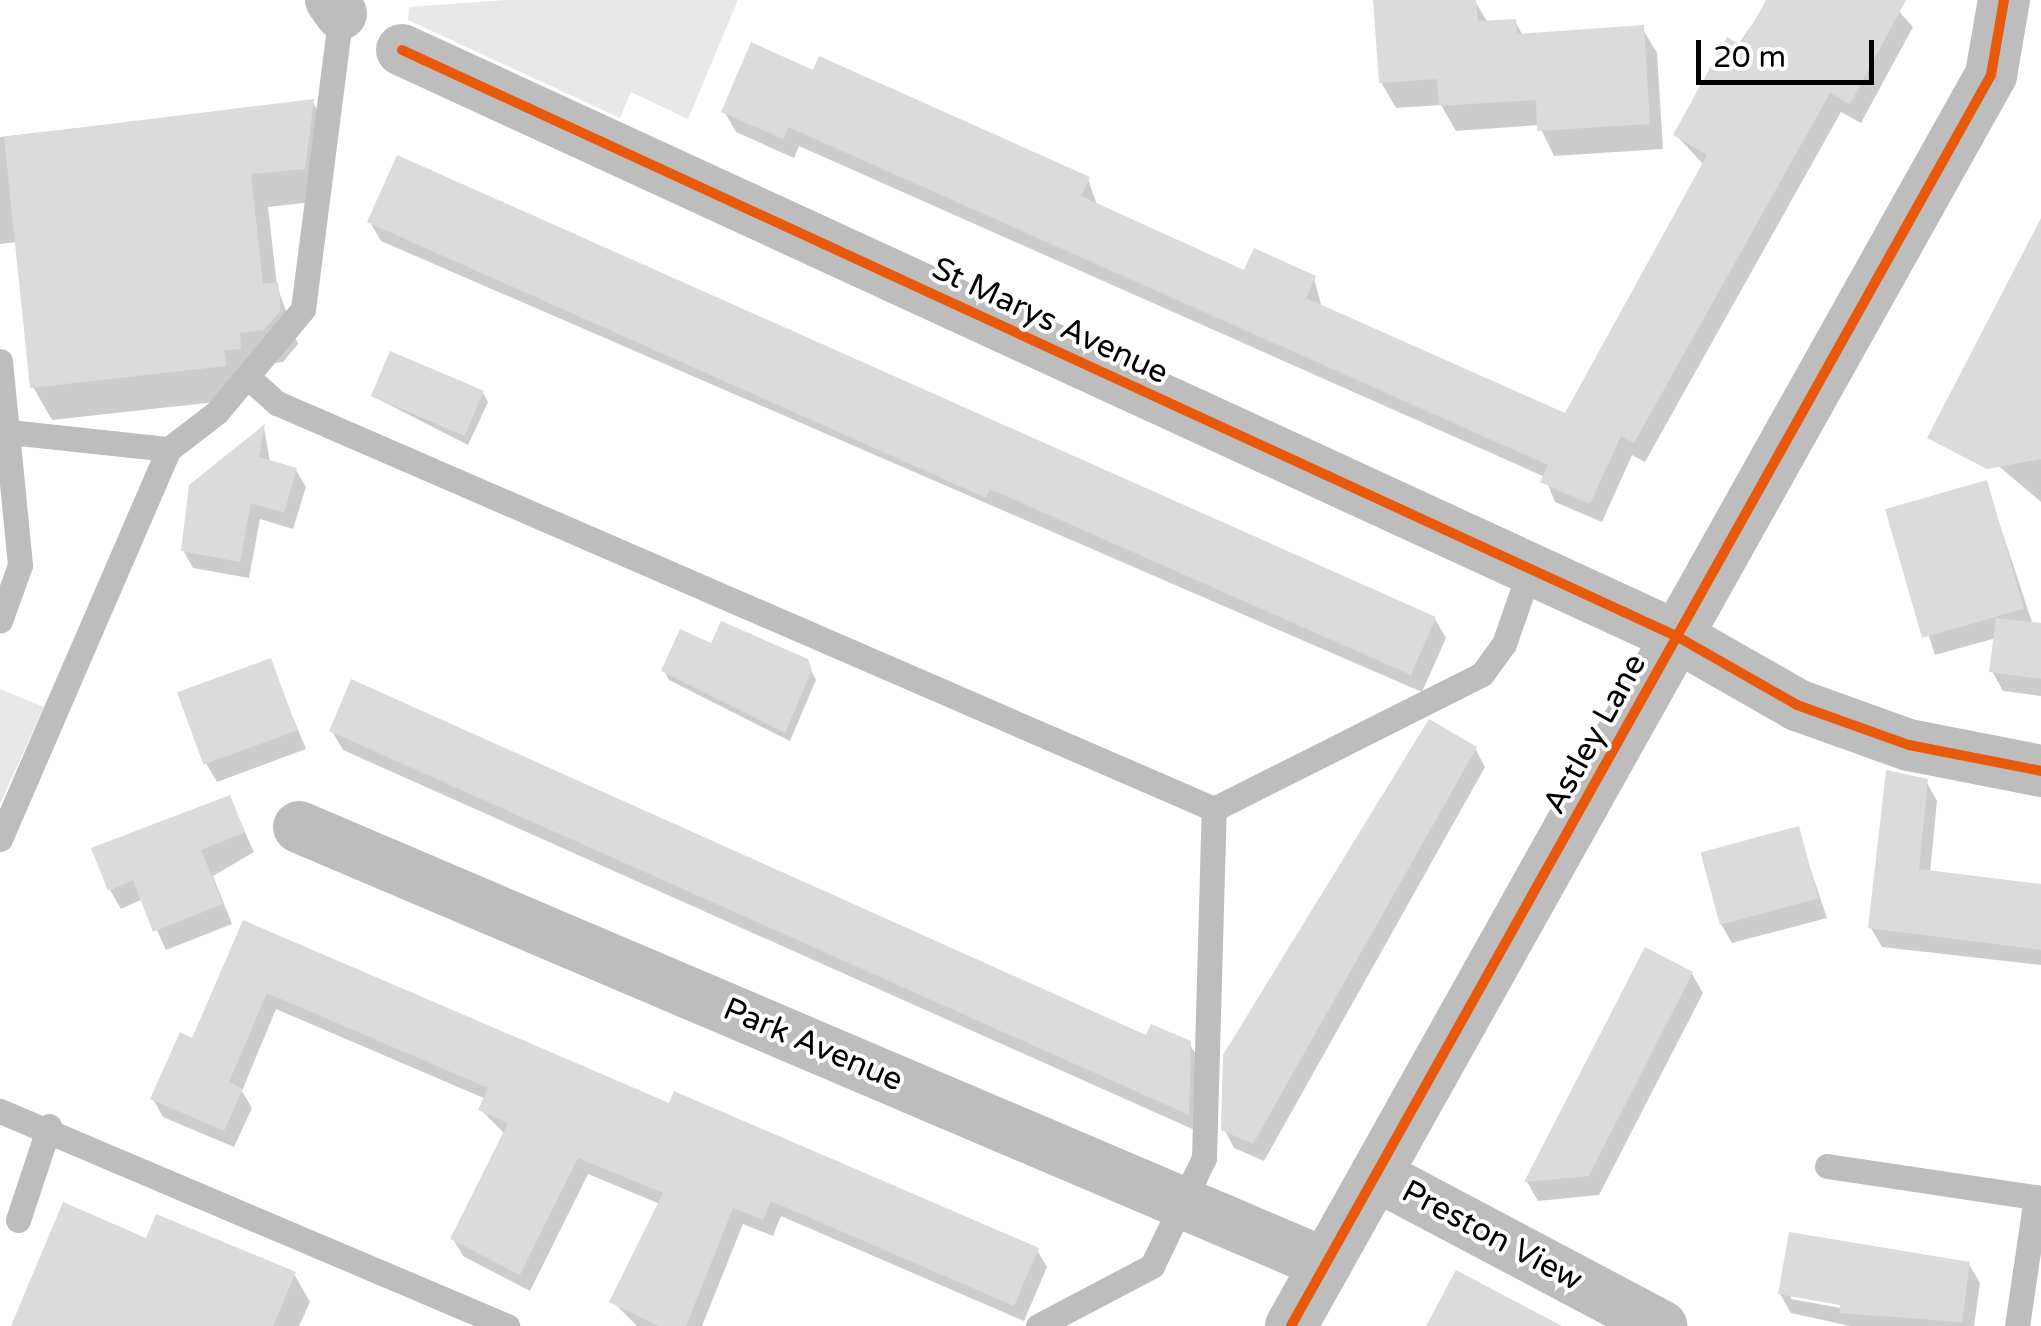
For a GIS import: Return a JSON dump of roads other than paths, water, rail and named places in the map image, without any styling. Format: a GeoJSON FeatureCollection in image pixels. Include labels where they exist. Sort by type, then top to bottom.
{"type":"FeatureCollection","features":[{"type":"Feature","properties":{"kind":"street","name":"Astley Lane"},"geometry":{"type":"LineString","coordinates":[[1292,1326],[1991,75],[2004,0]]}},
{"type":"Feature","properties":{"kind":"street","name":"St Marys Avenue"},"geometry":{"type":"LineString","coordinates":[[402,50],[1678,637],[1797,705],[1909,745],[2041,771]]}},
{"type":"Feature","properties":{"kind":"street","name":"Park Avenue"},"geometry":{"type":"LineString","coordinates":[[299,827],[1326,1264]]}},
{"type":"Feature","properties":{"kind":"street","name":"Preston View"},"geometry":{"type":"LineString","coordinates":[[1376,1175],[1660,1326]]}},
{"type":"Feature","properties":{"kind":"lane"},"geometry":{"type":"LineString","coordinates":[[0,839],[169,449],[249,378],[303,309],[336,7]]}},
{"type":"Feature","properties":{"kind":"lane"},"geometry":{"type":"LineString","coordinates":[[0,361],[20,565],[0,621]]}},
{"type":"Feature","properties":{"kind":"lane"},"geometry":{"type":"LineString","coordinates":[[249,378],[276,403],[1214,809]]}},
{"type":"Feature","properties":{"kind":"lane"},"geometry":{"type":"LineString","coordinates":[[4,431],[169,449]]}},
{"type":"Feature","properties":{"kind":"lane"},"geometry":{"type":"LineString","coordinates":[[1214,809],[1482,674],[1504,644],[1530,569]]}},
{"type":"Feature","properties":{"kind":"lane"},"geometry":{"type":"LineString","coordinates":[[1038,1326],[1152,1266],[1204,1158],[1214,809]]}},
{"type":"Feature","properties":{"kind":"lane"},"geometry":{"type":"LineString","coordinates":[[0,1111],[49,1126],[507,1326]]}},
{"type":"Feature","properties":{"kind":"lane"},"geometry":{"type":"LineString","coordinates":[[18,1220],[49,1126]]}},
{"type":"Feature","properties":{"kind":"lane"},"geometry":{"type":"LineString","coordinates":[[1826,1166],[2039,1197],[2017,1326]]}}]}
